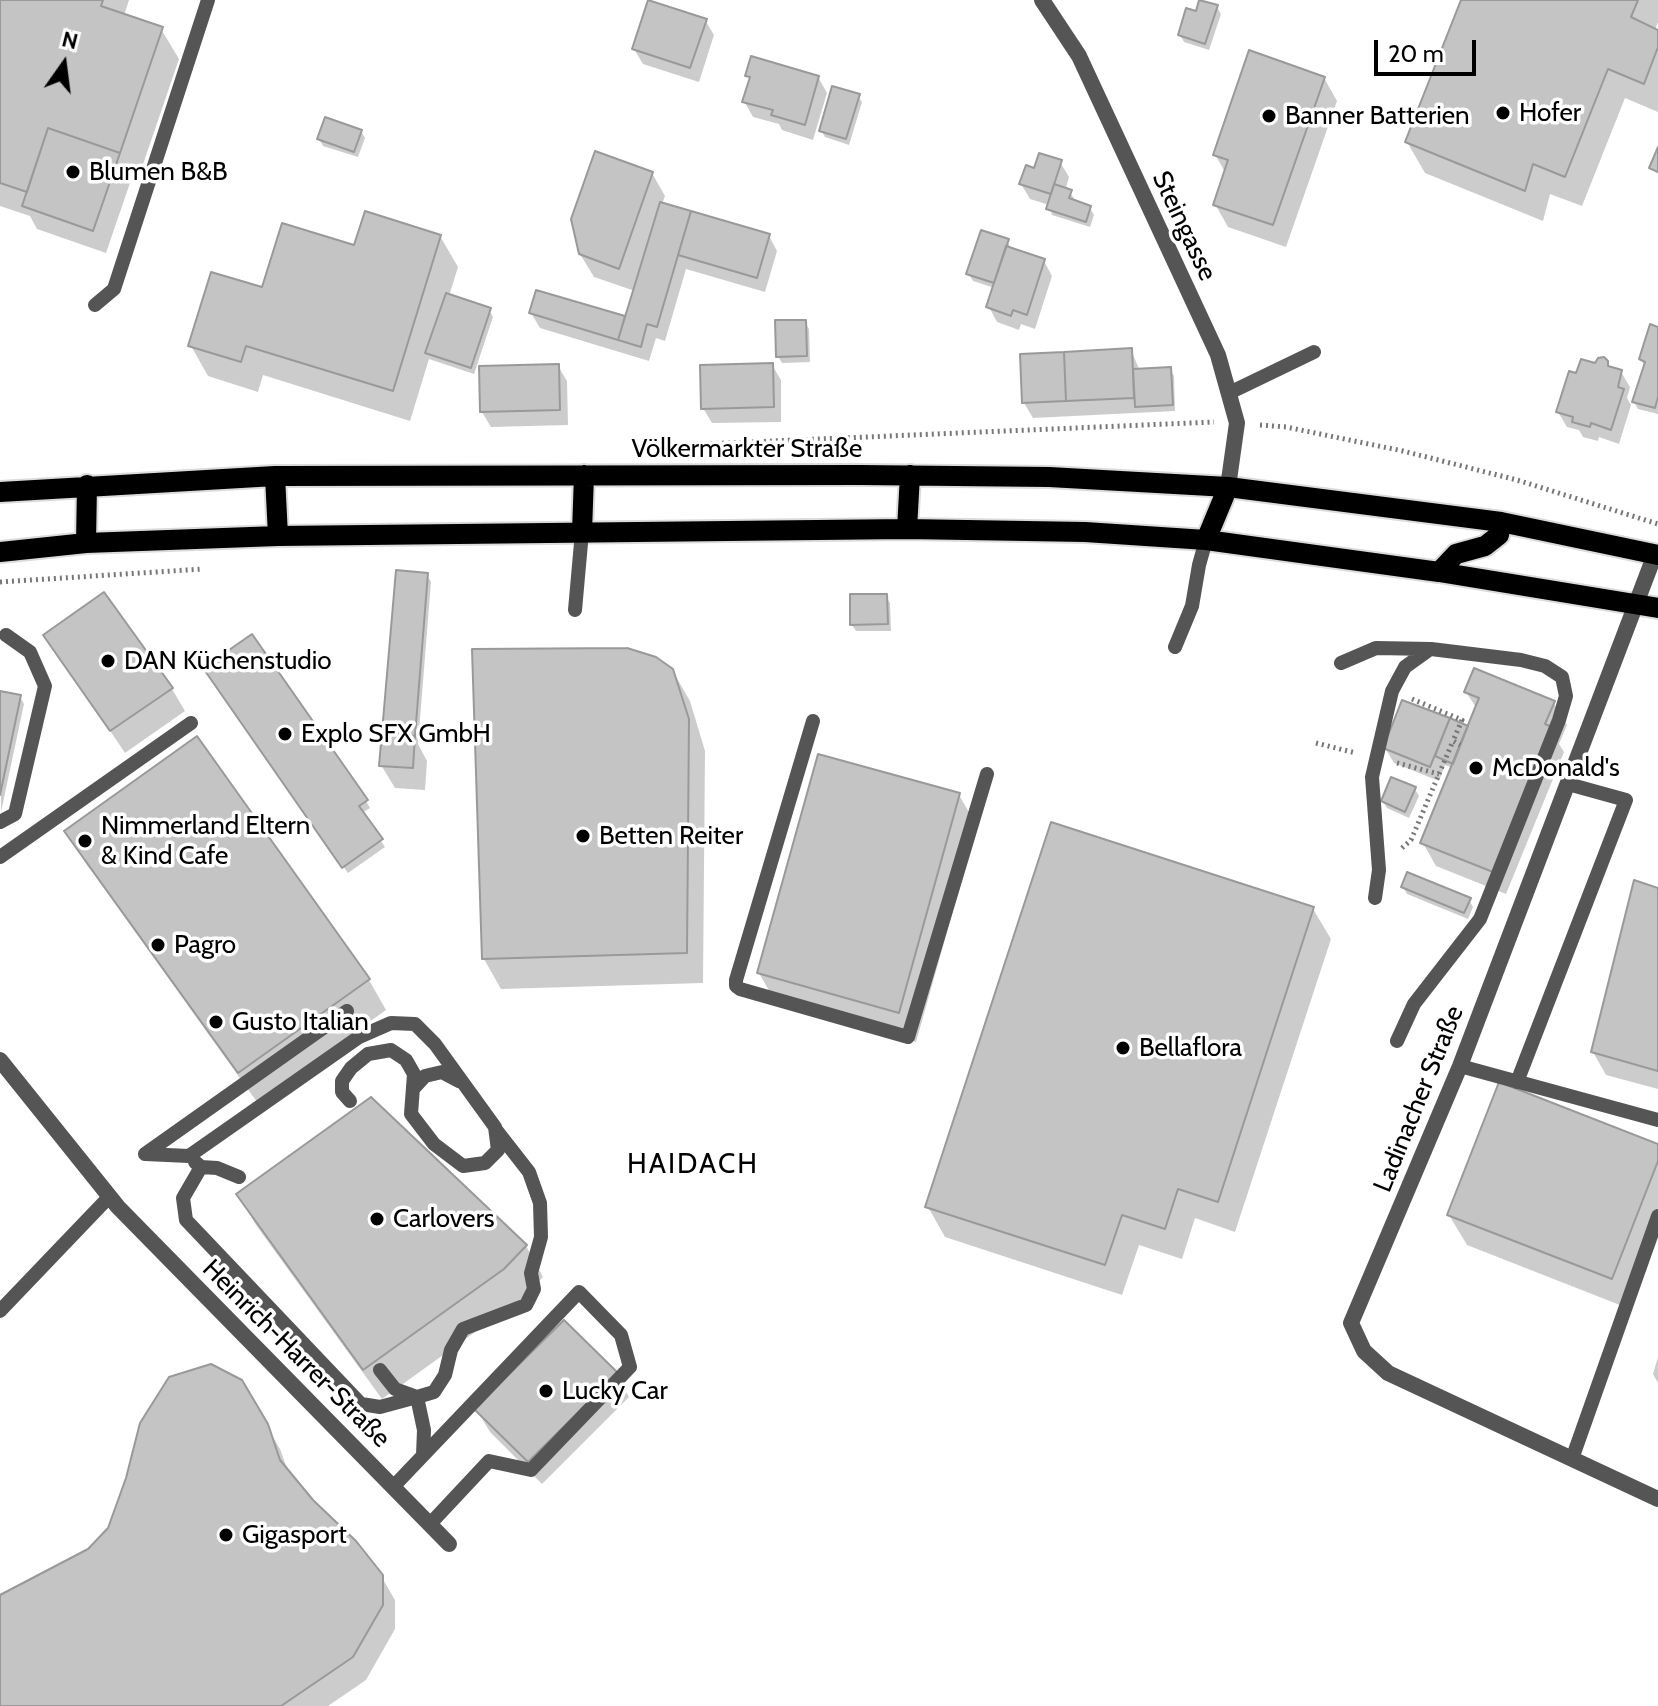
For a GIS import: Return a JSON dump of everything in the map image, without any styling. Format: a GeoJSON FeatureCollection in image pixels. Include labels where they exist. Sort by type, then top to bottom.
{"type":"FeatureCollection","features":[{"type":"Feature","properties":{"kind":"main road"},"geometry":{"type":"LineString","coordinates":[[582,532],[584,475]]}},
{"type":"Feature","properties":{"kind":"main road"},"geometry":{"type":"LineString","coordinates":[[907,529],[910,475]]}},
{"type":"Feature","properties":{"kind":"main road","name":"Völkermarkter Straße"},"geometry":{"type":"LineString","coordinates":[[0,492],[275,476],[1049,477],[1228,487],[1501,522],[1656,554]]}},
{"type":"Feature","properties":{"kind":"main road"},"geometry":{"type":"LineString","coordinates":[[275,476],[278,536]]}},
{"type":"Feature","properties":{"kind":"main road"},"geometry":{"type":"LineString","coordinates":[[86,543],[87,485]]}},
{"type":"Feature","properties":{"kind":"main road"},"geometry":{"type":"LineString","coordinates":[[1206,540],[1228,487]]}},
{"type":"Feature","properties":{"kind":"main road"},"geometry":{"type":"LineString","coordinates":[[1439,572],[1456,554],[1492,541],[1499,535],[1501,522]]}},
{"type":"Feature","properties":{"kind":"main road"},"geometry":{"type":"LineString","coordinates":[[0,552],[86,543],[278,536],[907,529],[1085,532],[1206,540],[1439,572],[1637,602],[1658,608]]}},
{"type":"Feature","properties":{"kind":"street","name":"Steingasse"},"geometry":{"type":"LineString","coordinates":[[1042,0],[1079,56],[1218,355],[1237,423],[1228,487]]}},
{"type":"Feature","properties":{"kind":"street","name":"Ladinacher Straße"},"geometry":{"type":"LineString","coordinates":[[1656,554],[1460,1066],[1351,1323],[1364,1351],[1388,1373],[1658,1499]]}},
{"type":"Feature","properties":{"kind":"street","name":"Heinrich-Harrer-Straße"},"geometry":{"type":"LineString","coordinates":[[0,1060],[109,1197],[449,1544]]}},
{"type":"Feature","properties":{"kind":"lane"},"geometry":{"type":"LineString","coordinates":[[95,305],[114,289],[208,0]]}},
{"type":"Feature","properties":{"kind":"lane"},"geometry":{"type":"LineString","coordinates":[[1229,393],[1314,352]]}},
{"type":"Feature","properties":{"kind":"lane"},"geometry":{"type":"LineString","coordinates":[[575,610],[582,532]]}},
{"type":"Feature","properties":{"kind":"lane"},"geometry":{"type":"LineString","coordinates":[[1175,647],[1192,606],[1206,540]]}},
{"type":"Feature","properties":{"kind":"lane"},"geometry":{"type":"LineString","coordinates":[[0,822],[15,814],[45,686],[30,652],[6,635]]}},
{"type":"Feature","properties":{"kind":"lane"},"geometry":{"type":"LineString","coordinates":[[1341,663],[1376,648],[1431,649],[1521,660],[1545,666],[1562,677],[1566,696],[1554,735],[1480,919],[1414,1004],[1397,1041]]}},
{"type":"Feature","properties":{"kind":"lane"},"geometry":{"type":"LineString","coordinates":[[1375,898],[1379,870],[1372,777],[1392,691],[1405,667],[1431,649]]}},
{"type":"Feature","properties":{"kind":"lane"},"geometry":{"type":"LineString","coordinates":[[813,721],[736,980],[736,986],[740,989],[908,1037],[987,774]]}},
{"type":"Feature","properties":{"kind":"lane"},"geometry":{"type":"LineString","coordinates":[[0,857],[191,723]]}},
{"type":"Feature","properties":{"kind":"lane"},"geometry":{"type":"LineString","coordinates":[[1517,1082],[1626,800],[1568,784]]}},
{"type":"Feature","properties":{"kind":"lane"},"geometry":{"type":"LineString","coordinates":[[201,1167],[183,1198],[186,1220],[361,1404],[380,1407],[434,1392],[445,1375],[451,1350],[463,1329],[526,1305],[534,1289],[531,1273],[541,1237],[540,1203],[529,1172],[435,1044],[415,1024],[391,1023],[359,1037],[189,1156],[145,1154],[347,1011]]}},
{"type":"Feature","properties":{"kind":"lane"},"geometry":{"type":"LineString","coordinates":[[350,1101],[342,1092],[342,1081],[351,1068],[368,1054],[391,1050],[406,1060],[414,1074],[411,1114],[434,1144],[463,1166],[485,1163],[498,1150],[495,1127]]}},
{"type":"Feature","properties":{"kind":"lane"},"geometry":{"type":"LineString","coordinates":[[1460,1066],[1658,1120]]}},
{"type":"Feature","properties":{"kind":"lane"},"geometry":{"type":"LineString","coordinates":[[413,1090],[425,1076],[442,1072],[464,1084]]}},
{"type":"Feature","properties":{"kind":"lane"},"geometry":{"type":"LineString","coordinates":[[189,1156],[201,1167],[217,1168],[239,1177]]}},
{"type":"Feature","properties":{"kind":"lane"},"geometry":{"type":"LineString","coordinates":[[0,1311],[109,1197]]}},
{"type":"Feature","properties":{"kind":"lane"},"geometry":{"type":"LineString","coordinates":[[1572,1459],[1658,1216]]}},
{"type":"Feature","properties":{"kind":"lane"},"geometry":{"type":"LineString","coordinates":[[393,1487],[579,1292],[621,1335],[630,1367],[531,1470],[489,1461],[430,1524]]}},
{"type":"Feature","properties":{"kind":"lane"},"geometry":{"type":"LineString","coordinates":[[380,1370],[395,1389],[417,1397]]}},
{"type":"Feature","properties":{"kind":"lane"},"geometry":{"type":"LineString","coordinates":[[417,1397],[424,1430],[423,1455]]}},
{"type":"Feature","properties":{"kind":"path"},"geometry":{"type":"LineString","coordinates":[[0,582],[215,568]]}},
{"type":"Feature","properties":{"kind":"path"},"geometry":{"type":"LineString","coordinates":[[1379,870],[1411,840],[1462,720],[1392,691]]}},
{"type":"Feature","properties":{"kind":"path"},"geometry":{"type":"LineString","coordinates":[[1453,741],[1460,745]]}},
{"type":"Feature","properties":{"kind":"building"},"geometry":{"type":"Polygon","coordinates":[[[0,0],[103,0],[101,6],[163,27],[120,153],[48,128],[27,192],[0,183],[0,0]]]}},
{"type":"Feature","properties":{"kind":"building"},"geometry":{"type":"Polygon","coordinates":[[[648,0],[707,19],[690,68],[632,49],[648,0]]]}},
{"type":"Feature","properties":{"kind":"building"},"geometry":{"type":"Polygon","coordinates":[[[1199,0],[1218,5],[1205,44],[1178,35],[1186,8],[1196,11],[1199,0]]]}},
{"type":"Feature","properties":{"kind":"building","name":"Hofer"},"geometry":{"type":"Polygon","coordinates":[[[1461,0],[1638,0],[1631,17],[1658,30],[1658,47],[1644,84],[1608,69],[1565,177],[1533,164],[1525,191],[1405,142],[1461,0]]]}},
{"type":"Feature","properties":{"kind":"building","name":"Banner Batterien"},"geometry":{"type":"Polygon","coordinates":[[[1249,50],[1325,77],[1273,225],[1213,205],[1228,160],[1213,155],[1249,50]]]}},
{"type":"Feature","properties":{"kind":"building"},"geometry":{"type":"Polygon","coordinates":[[[751,56],[819,76],[805,125],[771,115],[773,110],[742,102],[750,77],[745,76],[751,56]]]}},
{"type":"Feature","properties":{"kind":"building"},"geometry":{"type":"Polygon","coordinates":[[[832,86],[860,94],[846,139],[819,131],[832,86]]]}},
{"type":"Feature","properties":{"kind":"building"},"geometry":{"type":"Polygon","coordinates":[[[325,117],[362,130],[354,152],[317,139],[325,117]]]}},
{"type":"Feature","properties":{"kind":"building","name":"Blumen B&B"},"geometry":{"type":"Polygon","coordinates":[[[48,128],[120,153],[93,231],[22,206],[48,128]]]}},
{"type":"Feature","properties":{"kind":"building"},"geometry":{"type":"Polygon","coordinates":[[[1658,147],[1658,172],[1649,168],[1658,147]]]}},
{"type":"Feature","properties":{"kind":"building"},"geometry":{"type":"Polygon","coordinates":[[[595,151],[653,172],[619,269],[579,254],[571,219],[595,151]]]}},
{"type":"Feature","properties":{"kind":"building"},"geometry":{"type":"Polygon","coordinates":[[[1039,153],[1062,160],[1051,194],[1019,184],[1026,165],[1034,168],[1039,153]]]}},
{"type":"Feature","properties":{"kind":"building"},"geometry":{"type":"Polygon","coordinates":[[[1054,184],[1072,190],[1069,198],[1091,206],[1086,222],[1046,209],[1054,184]]]}},
{"type":"Feature","properties":{"kind":"building"},"geometry":{"type":"Polygon","coordinates":[[[660,202],[691,211],[657,327],[647,324],[641,347],[618,340],[660,202]]]}},
{"type":"Feature","properties":{"kind":"building"},"geometry":{"type":"Polygon","coordinates":[[[365,211],[441,235],[393,391],[246,346],[241,362],[188,346],[211,272],[262,287],[282,223],[354,245],[365,211]]]}},
{"type":"Feature","properties":{"kind":"building"},"geometry":{"type":"Polygon","coordinates":[[[691,211],[770,234],[757,278],[678,255],[691,211]]]}},
{"type":"Feature","properties":{"kind":"building"},"geometry":{"type":"Polygon","coordinates":[[[981,230],[1009,239],[994,283],[966,274],[981,230]]]}},
{"type":"Feature","properties":{"kind":"building"},"geometry":{"type":"Polygon","coordinates":[[[1006,246],[1045,259],[1027,315],[1013,310],[1011,316],[986,307],[1006,246]]]}},
{"type":"Feature","properties":{"kind":"building"},"geometry":{"type":"Polygon","coordinates":[[[536,290],[625,316],[618,340],[529,313],[536,290]]]}},
{"type":"Feature","properties":{"kind":"building"},"geometry":{"type":"Polygon","coordinates":[[[446,293],[491,308],[471,368],[425,353],[446,293]]]}},
{"type":"Feature","properties":{"kind":"building"},"geometry":{"type":"Polygon","coordinates":[[[775,320],[806,320],[807,356],[776,357],[775,320]]]}},
{"type":"Feature","properties":{"kind":"building"},"geometry":{"type":"Polygon","coordinates":[[[1650,324],[1658,327],[1658,397],[1655,408],[1632,402],[1645,362],[1639,359],[1650,324]]]}},
{"type":"Feature","properties":{"kind":"building"},"geometry":{"type":"Polygon","coordinates":[[[1132,348],[1134,398],[1066,401],[1064,352],[1132,348]]]}},
{"type":"Feature","properties":{"kind":"building"},"geometry":{"type":"Polygon","coordinates":[[[1064,352],[1066,401],[1022,403],[1020,354],[1064,352]]]}},
{"type":"Feature","properties":{"kind":"building"},"geometry":{"type":"Polygon","coordinates":[[[1604,357],[1608,366],[1622,370],[1618,387],[1624,389],[1611,430],[1591,423],[1590,427],[1572,422],[1573,417],[1556,412],[1569,371],[1576,373],[1581,359],[1595,363],[1598,358],[1604,357]]]}},
{"type":"Feature","properties":{"kind":"building"},"geometry":{"type":"Polygon","coordinates":[[[773,363],[774,407],[701,409],[700,365],[773,363]]]}},
{"type":"Feature","properties":{"kind":"building"},"geometry":{"type":"Polygon","coordinates":[[[559,364],[560,410],[480,412],[479,366],[559,364]]]}},
{"type":"Feature","properties":{"kind":"building"},"geometry":{"type":"Polygon","coordinates":[[[1171,367],[1173,405],[1135,407],[1133,369],[1171,367]]]}},
{"type":"Feature","properties":{"kind":"building"},"geometry":{"type":"Polygon","coordinates":[[[396,570],[428,573],[415,736],[382,732],[396,570]]]}},
{"type":"Feature","properties":{"kind":"building","name":"DAN Küchenstudio"},"geometry":{"type":"Polygon","coordinates":[[[104,592],[173,688],[110,731],[43,635],[104,592]]]}},
{"type":"Feature","properties":{"kind":"building"},"geometry":{"type":"Polygon","coordinates":[[[850,594],[887,594],[888,624],[850,625],[850,594]]]}},
{"type":"Feature","properties":{"kind":"building","name":"Explo SFX GmbH"},"geometry":{"type":"Polygon","coordinates":[[[252,634],[368,800],[359,806],[383,839],[342,868],[203,668],[252,634]]]}},
{"type":"Feature","properties":{"kind":"building","name":"Betten Reiter"},"geometry":{"type":"Polygon","coordinates":[[[627,648],[656,657],[673,669],[689,719],[687,953],[482,959],[472,649],[627,648]]]}},
{"type":"Feature","properties":{"kind":"building"},"geometry":{"type":"Polygon","coordinates":[[[1474,668],[1555,701],[1545,724],[1552,727],[1493,872],[1420,843],[1479,698],[1464,692],[1474,668]]]}},
{"type":"Feature","properties":{"kind":"building"},"geometry":{"type":"Polygon","coordinates":[[[0,691],[21,695],[0,795],[0,691]]]}},
{"type":"Feature","properties":{"kind":"building"},"geometry":{"type":"Polygon","coordinates":[[[1402,700],[1450,718],[1430,767],[1383,748],[1402,700]]]}},
{"type":"Feature","properties":{"kind":"building"},"geometry":{"type":"Polygon","coordinates":[[[1450,718],[1468,726],[1453,764],[1435,756],[1450,718]]]}},
{"type":"Feature","properties":{"kind":"building"},"geometry":{"type":"Polygon","coordinates":[[[382,732],[415,736],[413,768],[379,766],[382,732]]]}},
{"type":"Feature","properties":{"kind":"building"},"geometry":{"type":"Polygon","coordinates":[[[197,736],[370,979],[238,1073],[64,831],[197,736]]]}},
{"type":"Feature","properties":{"kind":"building"},"geometry":{"type":"Polygon","coordinates":[[[818,754],[960,793],[899,1013],[757,973],[818,754]]]}},
{"type":"Feature","properties":{"kind":"building"},"geometry":{"type":"Polygon","coordinates":[[[1391,777],[1416,787],[1405,812],[1381,801],[1391,777]]]}},
{"type":"Feature","properties":{"kind":"building","name":"Bellaflora"},"geometry":{"type":"Polygon","coordinates":[[[1051,822],[1314,907],[1218,1202],[1178,1189],[1165,1229],[1122,1215],[1105,1265],[925,1207],[1051,822]]]}},
{"type":"Feature","properties":{"kind":"building"},"geometry":{"type":"Polygon","coordinates":[[[1407,872],[1471,898],[1464,913],[1401,887],[1407,872]]]}},
{"type":"Feature","properties":{"kind":"building"},"geometry":{"type":"Polygon","coordinates":[[[1634,880],[1658,888],[1658,1071],[1591,1052],[1634,880]]]}},
{"type":"Feature","properties":{"kind":"building"},"geometry":{"type":"Polygon","coordinates":[[[1499,1082],[1658,1144],[1658,1161],[1612,1279],[1447,1215],[1499,1082]]]}},
{"type":"Feature","properties":{"kind":"building","name":"Carlovers"},"geometry":{"type":"Polygon","coordinates":[[[371,1097],[527,1245],[504,1269],[363,1370],[236,1194],[371,1097]]]}},
{"type":"Feature","properties":{"kind":"building","name":"Lucky Car"},"geometry":{"type":"Polygon","coordinates":[[[564,1320],[618,1373],[528,1462],[474,1409],[564,1320]]]}},
{"type":"Feature","properties":{"kind":"building","name":"Gigasport"},"geometry":{"type":"Polygon","coordinates":[[[211,1364],[242,1380],[268,1424],[280,1460],[313,1500],[356,1541],[383,1575],[383,1605],[353,1657],[281,1706],[0,1706],[0,1595],[88,1549],[108,1528],[126,1478],[140,1423],[169,1377],[211,1364]]]}},
{"type":"Feature","properties":{"kind":"place","name":"Hofer"},"geometry":{"type":"Point","coordinates":[1503,113]}},
{"type":"Feature","properties":{"kind":"place","name":"Banner Batterien"},"geometry":{"type":"Point","coordinates":[1269,116]}},
{"type":"Feature","properties":{"kind":"place","name":"Blumen B&B"},"geometry":{"type":"Point","coordinates":[73,172]}},
{"type":"Feature","properties":{"kind":"place","name":"DAN Küchenstudio"},"geometry":{"type":"Point","coordinates":[108,661]}},
{"type":"Feature","properties":{"kind":"place","name":"Explo SFX GmbH"},"geometry":{"type":"Point","coordinates":[285,734]}},
{"type":"Feature","properties":{"kind":"place","name":"McDonald's"},"geometry":{"type":"Point","coordinates":[1476,768]}},
{"type":"Feature","properties":{"kind":"place","name":"Betten Reiter"},"geometry":{"type":"Point","coordinates":[583,836]}},
{"type":"Feature","properties":{"kind":"place","name":"Nimmerland Eltern & Kind Cafe"},"geometry":{"type":"Point","coordinates":[85,841]}},
{"type":"Feature","properties":{"kind":"place","name":"Pagro"},"geometry":{"type":"Point","coordinates":[158,945]}},
{"type":"Feature","properties":{"kind":"place","name":"Gusto Italian"},"geometry":{"type":"Point","coordinates":[216,1022]}},
{"type":"Feature","properties":{"kind":"place","name":"Bellaflora"},"geometry":{"type":"Point","coordinates":[1123,1048]}},
{"type":"Feature","properties":{"kind":"place","name":"Carlovers"},"geometry":{"type":"Point","coordinates":[377,1219]}},
{"type":"Feature","properties":{"kind":"place","name":"Lucky Car"},"geometry":{"type":"Point","coordinates":[546,1391]}},
{"type":"Feature","properties":{"kind":"place","name":"Gigasport"},"geometry":{"type":"Point","coordinates":[226,1535]}},
{"type":"Feature","properties":{"kind":"district","name":"HAIDACH"},"geometry":{"type":"Point","coordinates":[693,1165]}}]}
